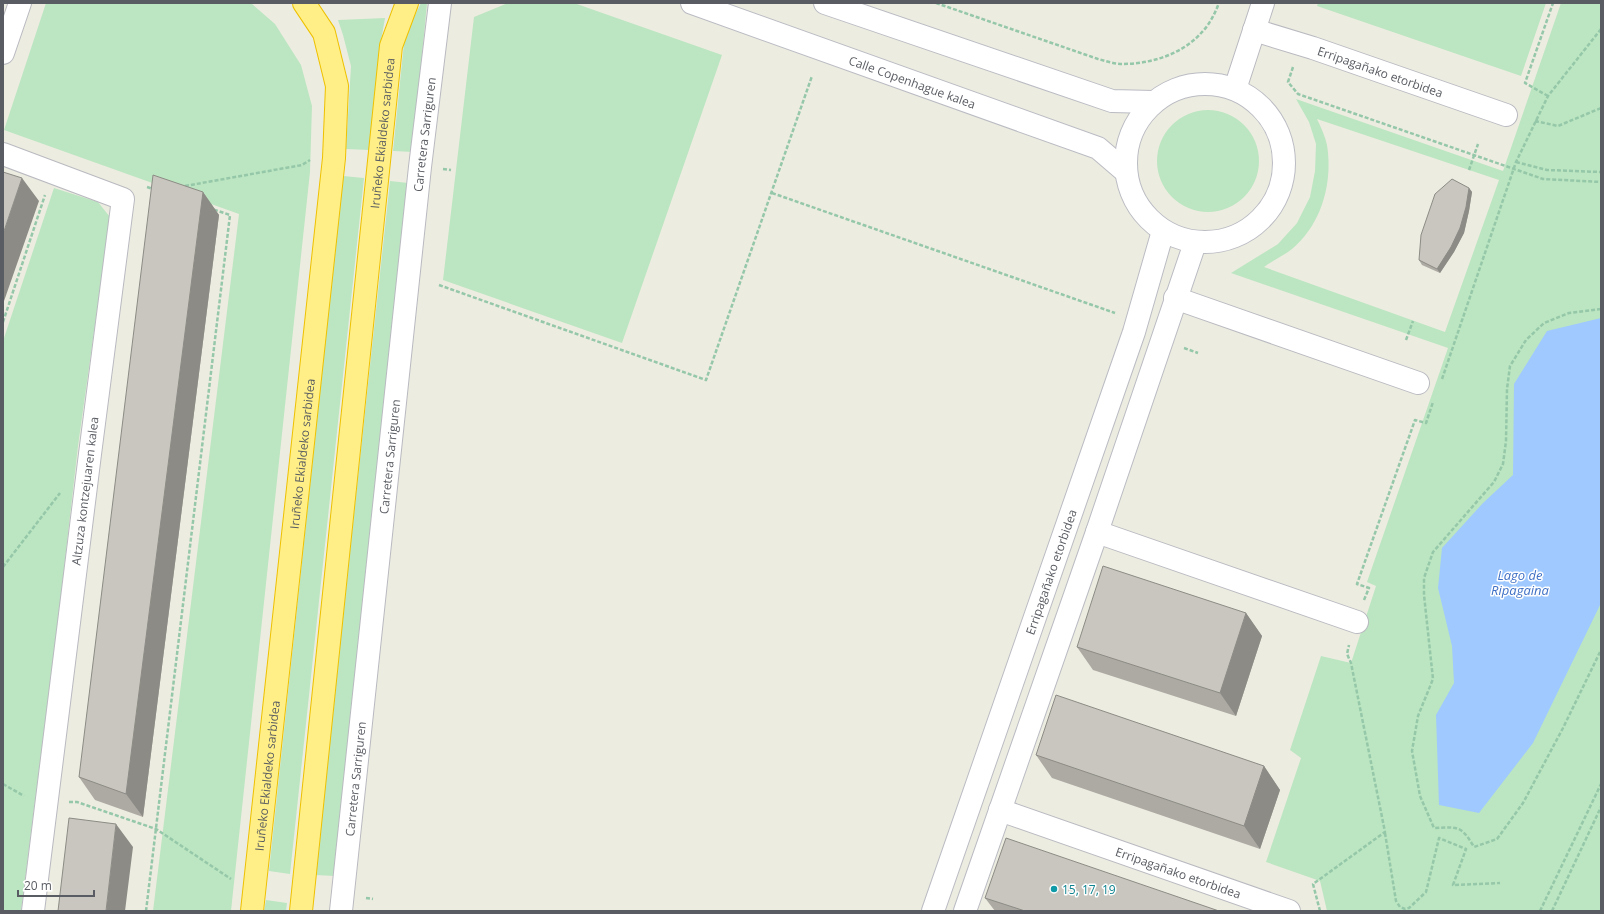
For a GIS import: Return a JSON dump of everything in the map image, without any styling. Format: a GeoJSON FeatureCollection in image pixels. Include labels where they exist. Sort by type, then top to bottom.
{"type":"FeatureCollection","features":[{"type":"Feature","properties":{"kind":"highway","name":"Iruñeko Ekialdeko sarbidea"},"geometry":{"type":"LineString","coordinates":[[252,911],[334,158],[337,86],[324,33],[304,3]]}},
{"type":"Feature","properties":{"kind":"highway","name":"Iruñeko Ekialdeko sarbidea"},"geometry":{"type":"LineString","coordinates":[[301,911],[390,46],[407,3]]}},
{"type":"Feature","properties":{"kind":"street"},"geometry":{"type":"LineString","coordinates":[[3,53],[20,3]]}},
{"type":"Feature","properties":{"kind":"street","name":"Carretera Sarriguren"},"geometry":{"type":"LineString","coordinates":[[342,911],[420,167],[440,3]]}},
{"type":"Feature","properties":{"kind":"street","name":"Calle Copenhague kalea"},"geometry":{"type":"LineString","coordinates":[[692,3],[1098,148],[1126,172]]}},
{"type":"Feature","properties":{"kind":"street"},"geometry":{"type":"LineString","coordinates":[[825,3],[1112,101],[1153,102]]}},
{"type":"Feature","properties":{"kind":"street"},"geometry":{"type":"LineString","coordinates":[[1235,89],[1263,3]]}},
{"type":"Feature","properties":{"kind":"street","name":"Erripagañako etorbidea"},"geometry":{"type":"LineString","coordinates":[[1254,30],[1313,48],[1506,115]]}},
{"type":"Feature","properties":{"kind":"street"},"geometry":{"type":"LineString","coordinates":[[1193,84],[1214,84],[1235,89],[1257,102],[1273,122],[1283,146],[1284,171],[1278,196],[1264,217],[1244,233],[1220,242],[1195,243],[1178,239],[1163,231],[1145,215],[1132,195],[1126,172],[1127,146],[1137,122],[1153,102],[1172,91],[1193,84]]}},
{"type":"Feature","properties":{"kind":"street","name":"Altzuza kontzejuaren kalea"},"geometry":{"type":"LineString","coordinates":[[3,154],[123,199],[33,911]]}},
{"type":"Feature","properties":{"kind":"street","name":"Erripagañako etorbidea"},"geometry":{"type":"LineString","coordinates":[[933,911],[1134,332],[1163,231]]}},
{"type":"Feature","properties":{"kind":"street"},"geometry":{"type":"LineString","coordinates":[[965,911],[1097,532],[1162,341],[1175,298],[1195,243]]}},
{"type":"Feature","properties":{"kind":"street"},"geometry":{"type":"LineString","coordinates":[[1175,298],[1418,383]]}},
{"type":"Feature","properties":{"kind":"street"},"geometry":{"type":"LineString","coordinates":[[1097,532],[1357,622]]}},
{"type":"Feature","properties":{"kind":"street","name":"Erripagañako etorbidea"},"geometry":{"type":"LineString","coordinates":[[1000,810],[1289,911]]}},
{"type":"Feature","properties":{"kind":"path"},"geometry":{"type":"LineString","coordinates":[[936,3],[1098,59],[1121,64],[1152,62],[1182,49],[1202,32],[1215,13],[1219,3]]}},
{"type":"Feature","properties":{"kind":"path"},"geometry":{"type":"LineString","coordinates":[[1548,96],[1525,83],[1553,3]]}},
{"type":"Feature","properties":{"kind":"path"},"geometry":{"type":"LineString","coordinates":[[1440,382],[1516,162],[1548,96],[1601,29]]}},
{"type":"Feature","properties":{"kind":"path"},"geometry":{"type":"LineString","coordinates":[[439,285],[706,380],[812,76]]}},
{"type":"Feature","properties":{"kind":"path"},"geometry":{"type":"LineString","coordinates":[[1298,94],[1543,179],[1601,182]]}},
{"type":"Feature","properties":{"kind":"path"},"geometry":{"type":"LineString","coordinates":[[1535,122],[1558,126],[1601,108]]}},
{"type":"Feature","properties":{"kind":"path"},"geometry":{"type":"LineString","coordinates":[[1469,170],[1478,144]]}},
{"type":"Feature","properties":{"kind":"path"},"geometry":{"type":"LineString","coordinates":[[179,187],[302,165],[311,159]]}},
{"type":"Feature","properties":{"kind":"path"},"geometry":{"type":"LineString","coordinates":[[1516,162],[1547,170],[1601,172]]}},
{"type":"Feature","properties":{"kind":"path"},"geometry":{"type":"LineString","coordinates":[[147,187],[158,191]]}},
{"type":"Feature","properties":{"kind":"path"},"geometry":{"type":"LineString","coordinates":[[3,322],[46,196],[38,193]]}},
{"type":"Feature","properties":{"kind":"path"},"geometry":{"type":"LineString","coordinates":[[772,193],[1118,314]]}},
{"type":"Feature","properties":{"kind":"path"},"geometry":{"type":"LineString","coordinates":[[146,911],[230,215],[208,208]]}},
{"type":"Feature","properties":{"kind":"path"},"geometry":{"type":"LineString","coordinates":[[1601,309],[1569,313],[1544,323],[1526,340],[1510,366],[1507,389],[1506,441],[1503,464],[1494,482],[1433,552],[1424,578],[1424,595],[1433,679],[1418,716],[1412,751],[1420,796],[1434,828],[1456,827],[1466,833],[1474,847],[1497,839],[1523,803],[1563,728],[1601,650]]}},
{"type":"Feature","properties":{"kind":"path"},"geometry":{"type":"LineString","coordinates":[[1406,340],[1413,321]]}},
{"type":"Feature","properties":{"kind":"path"},"geometry":{"type":"LineString","coordinates":[[1436,396],[1426,423],[1415,420],[1357,584],[1369,588],[1347,654],[1351,663],[1396,901],[1400,907],[1405,909],[1409,908],[1426,892],[1439,838],[1466,849],[1454,885],[1500,883]]}},
{"type":"Feature","properties":{"kind":"path"},"geometry":{"type":"LineString","coordinates":[[3,567],[61,492]]}},
{"type":"Feature","properties":{"kind":"path"},"geometry":{"type":"LineString","coordinates":[[1540,911],[1601,784]]}},
{"type":"Feature","properties":{"kind":"path"},"geometry":{"type":"LineString","coordinates":[[47,802],[77,802],[156,829],[232,880]]}},
{"type":"Feature","properties":{"kind":"path"},"geometry":{"type":"LineString","coordinates":[[1552,911],[1601,807]]}},
{"type":"Feature","properties":{"kind":"path"},"geometry":{"type":"LineString","coordinates":[[1320,911],[1313,884],[1384,833]]}},
{"type":"Feature","properties":{"kind":"green space"},"geometry":{"type":"Polygon","coordinates":[[[46,3],[251,3],[275,24],[301,65],[312,106],[310,172],[231,911],[153,911],[239,214],[4,130],[46,3]]]}},
{"type":"Feature","properties":{"kind":"green space"},"geometry":{"type":"Polygon","coordinates":[[[421,3],[427,3],[413,152],[393,151],[404,43],[412,21],[421,3]]]}},
{"type":"Feature","properties":{"kind":"green space"},"geometry":{"type":"Polygon","coordinates":[[[508,3],[574,3],[722,55],[622,343],[443,280],[474,17],[508,3]]]}},
{"type":"Feature","properties":{"kind":"green space"},"geometry":{"type":"Polygon","coordinates":[[[1318,3],[1546,3],[1521,76],[1317,6],[1318,3]]]}},
{"type":"Feature","properties":{"kind":"green space"},"geometry":{"type":"Polygon","coordinates":[[[1561,3],[1601,3],[1601,911],[1327,911],[1320,881],[1266,862],[1301,758],[1290,750],[1321,656],[1351,663],[1376,586],[1367,582],[1448,348],[1231,273],[1278,244],[1297,223],[1310,197],[1315,171],[1316,144],[1309,122],[1296,99],[1503,171],[1561,3]],[[1317,119],[1327,145],[1328,173],[1323,202],[1318,215],[1302,239],[1289,252],[1264,267],[1445,332],[1499,180],[1317,119]]]}},
{"type":"Feature","properties":{"kind":"green space"},"geometry":{"type":"Polygon","coordinates":[[[385,18],[379,52],[369,150],[346,149],[351,66],[338,20],[385,18]]]}},
{"type":"Feature","properties":{"kind":"green space"},"geometry":{"type":"Polygon","coordinates":[[[1208,110],[1228,114],[1236,118],[1244,125],[1251,133],[1255,141],[1259,161],[1255,181],[1251,189],[1244,197],[1236,204],[1228,208],[1208,212],[1188,208],[1180,204],[1172,197],[1165,189],[1161,181],[1157,161],[1161,141],[1165,133],[1172,125],[1180,118],[1188,114],[1208,110]]]}},
{"type":"Feature","properties":{"kind":"green space"},"geometry":{"type":"Polygon","coordinates":[[[343,176],[364,178],[290,874],[269,871],[343,176]]]}},
{"type":"Feature","properties":{"kind":"green space"},"geometry":{"type":"Polygon","coordinates":[[[390,181],[408,183],[335,876],[315,875],[390,181]]]}},
{"type":"Feature","properties":{"kind":"green space"},"geometry":{"type":"Polygon","coordinates":[[[54,188],[98,202],[110,217],[78,446],[60,604],[21,911],[3,911],[3,341],[54,188]]]}},
{"type":"Feature","properties":{"kind":"green space"},"geometry":{"type":"Polygon","coordinates":[[[266,900],[287,903],[286,911],[264,911],[266,900]]]}},
{"type":"Feature","properties":{"kind":"water","name":"Lago de Ripagaina"},"geometry":{"type":"Polygon","coordinates":[[[1601,318],[1601,603],[1533,743],[1479,813],[1439,805],[1436,715],[1454,683],[1452,646],[1438,588],[1442,548],[1483,503],[1513,475],[1514,384],[1547,331],[1601,318]]]}},
{"type":"Feature","properties":{"kind":"building"},"geometry":{"type":"Polygon","coordinates":[[[3,172],[22,178],[3,234],[3,172]]]}},
{"type":"Feature","properties":{"kind":"building"},"geometry":{"type":"Polygon","coordinates":[[[153,175],[203,192],[126,794],[79,777],[153,175]]]}},
{"type":"Feature","properties":{"kind":"building"},"geometry":{"type":"Polygon","coordinates":[[[1452,179],[1469,188],[1466,207],[1460,228],[1451,247],[1437,269],[1419,260],[1421,235],[1435,194],[1452,179]]]}},
{"type":"Feature","properties":{"kind":"building"},"geometry":{"type":"Polygon","coordinates":[[[1103,566],[1246,613],[1220,693],[1077,647],[1103,566]]]}},
{"type":"Feature","properties":{"kind":"building"},"geometry":{"type":"Polygon","coordinates":[[[1056,695],[1264,766],[1244,826],[1036,755],[1056,695]]]}},
{"type":"Feature","properties":{"kind":"building"},"geometry":{"type":"Polygon","coordinates":[[[69,818],[116,824],[106,911],[58,911],[69,818]]]}},
{"type":"Feature","properties":{"kind":"building"},"geometry":{"type":"Polygon","coordinates":[[[1006,838],[1219,911],[1025,911],[985,898],[1006,838]]]}},
{"type":"Feature","properties":{"kind":"place","name":"15, 17, 19"},"geometry":{"type":"Point","coordinates":[1054,889]}}]}
